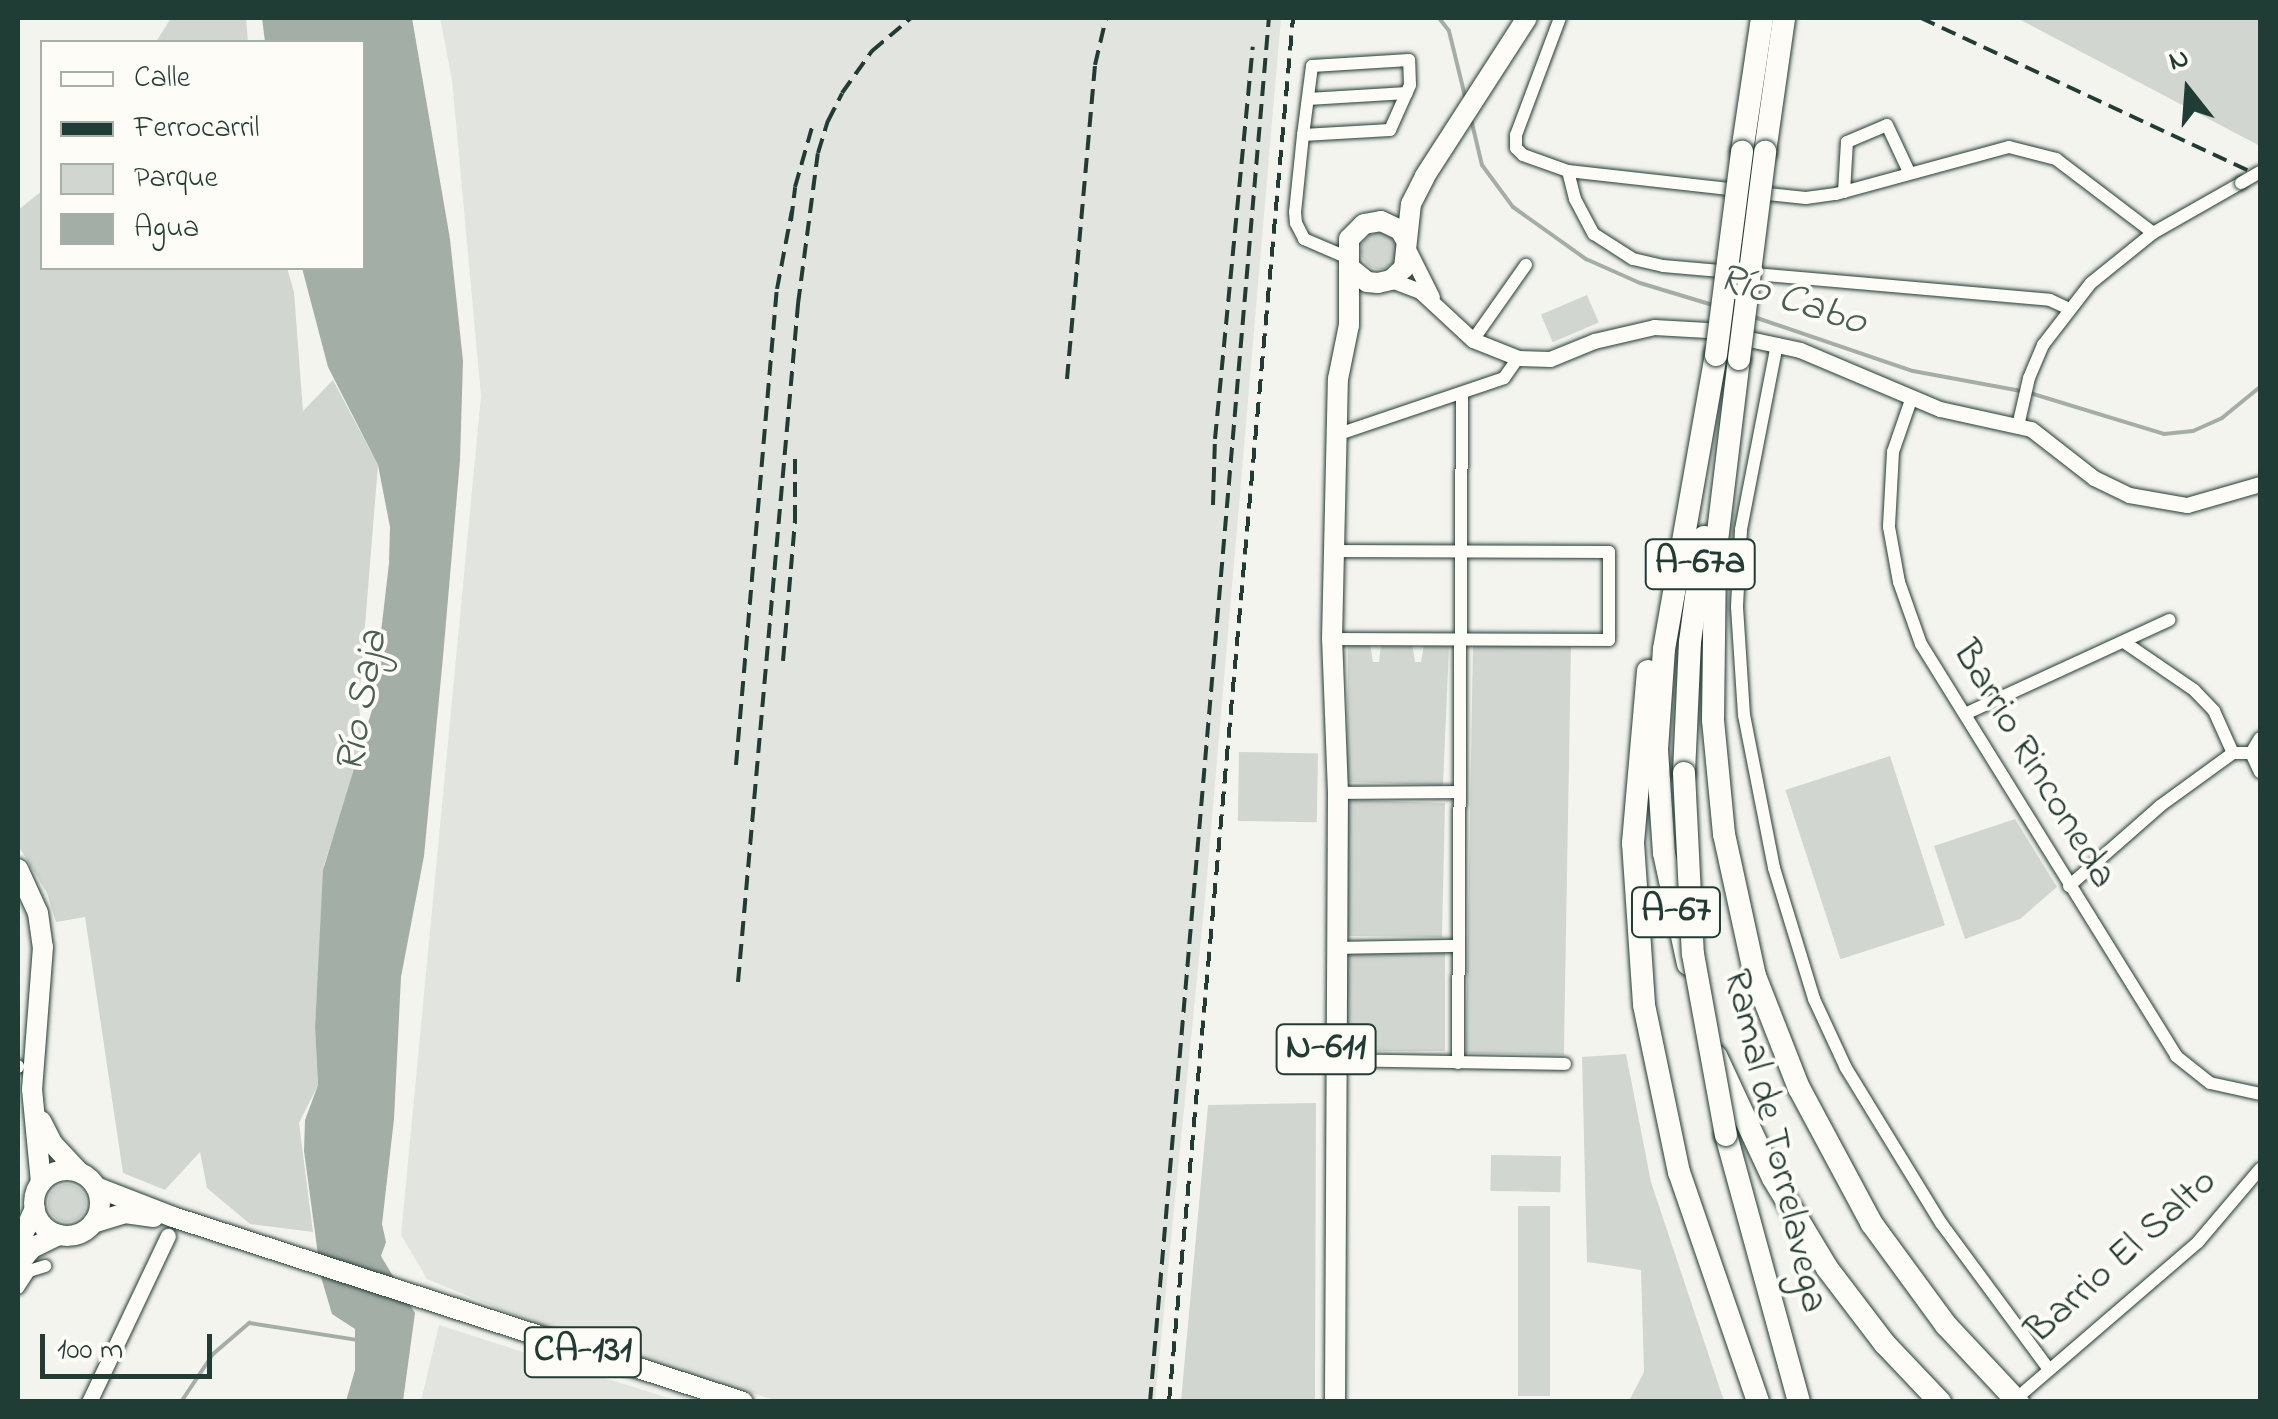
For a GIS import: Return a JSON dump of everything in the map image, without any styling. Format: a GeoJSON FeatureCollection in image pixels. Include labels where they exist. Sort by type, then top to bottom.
{"type":"FeatureCollection","features":[{"type":"Feature","properties":{"kind":"highway","name":"A-67"},"geometry":{"type":"LineString","coordinates":[[1762,18],[1754,152],[1728,357],[1717,541],[1712,692],[1724,834],[1750,958],[1799,1088],[1872,1224],[1946,1326],[2021,1396]]}},
{"type":"Feature","properties":{"kind":"highway","name":"A-67"},"geometry":{"type":"LineString","coordinates":[[1754,152],[1784,18]]}},
{"type":"Feature","properties":{"kind":"highway","name":"A-67"},"geometry":{"type":"LineString","coordinates":[[1728,357],[1672,596],[1660,698],[1658,801],[1672,896],[1716,1055],[1773,1178],[1860,1313],[1940,1402]]}},
{"type":"Feature","properties":{"kind":"highway","name":"Ramal de Torrelavega"},"geometry":{"type":"LineString","coordinates":[[1728,357],[1696,590],[1684,773],[1693,954],[1726,1136],[1799,1402]]}},
{"type":"Feature","properties":{"kind":"highway","name":"Ramal de Torrelavega"},"geometry":{"type":"LineString","coordinates":[[1728,357],[1677,516],[1644,694],[1633,880],[1644,1005],[1666,1123],[1690,1208],[1758,1402]]}},
{"type":"Feature","properties":{"kind":"main road","name":"N-611"},"geometry":{"type":"LineString","coordinates":[[1349,324],[1384,282],[1404,268],[1411,204],[1460,118],[1527,18]]}},
{"type":"Feature","properties":{"kind":"main road","name":"N-611"},"geometry":{"type":"LineString","coordinates":[[1336,1402],[1338,792],[1332,640],[1338,379],[1349,324],[1348,255],[1364,224],[1381,221],[1425,176]]}},
{"type":"Feature","properties":{"kind":"main road"},"geometry":{"type":"LineString","coordinates":[[1381,221],[1391,224],[1407,245]]}},
{"type":"Feature","properties":{"kind":"main road"},"geometry":{"type":"LineString","coordinates":[[1348,255],[1367,282],[1384,282]]}},
{"type":"Feature","properties":{"kind":"main road","name":"N-611"},"geometry":{"type":"LineString","coordinates":[[1322,1402],[1324,824],[1326,727],[1333,698]]}},
{"type":"Feature","properties":{"kind":"main road"},"geometry":{"type":"LineString","coordinates":[[18,869],[38,913],[43,948],[34,1110],[41,1183],[35,1209],[18,1245]]}},
{"type":"Feature","properties":{"kind":"main road"},"geometry":{"type":"LineString","coordinates":[[34,1110],[52,1144],[78,1171]]}},
{"type":"Feature","properties":{"kind":"main road"},"geometry":{"type":"LineString","coordinates":[[41,1183],[54,1172],[78,1171]]}},
{"type":"Feature","properties":{"kind":"main road","name":"CA-131"},"geometry":{"type":"LineString","coordinates":[[78,1171],[96,1186],[170,1226]]}},
{"type":"Feature","properties":{"kind":"main road"},"geometry":{"type":"LineString","coordinates":[[93,1224],[100,1206],[96,1186]]}},
{"type":"Feature","properties":{"kind":"main road"},"geometry":{"type":"LineString","coordinates":[[35,1209],[45,1227],[59,1235]]}},
{"type":"Feature","properties":{"kind":"main road","name":"CA-131"},"geometry":{"type":"LineString","coordinates":[[18,1265],[32,1248],[59,1235],[78,1234],[93,1224],[125,1213],[170,1226],[214,1230],[743,1402]]}},
{"type":"Feature","properties":{"kind":"street"},"geometry":{"type":"LineString","coordinates":[[1560,18],[1516,136],[1516,148],[1523,155],[1568,170],[1806,198],[1844,192],[2010,148],[2027,150],[2056,159],[2153,233]]}},
{"type":"Feature","properties":{"kind":"street"},"geometry":{"type":"LineString","coordinates":[[1303,135],[1390,130],[1407,93],[1409,60],[1312,66],[1303,135],[1296,223],[1304,239],[1348,255]]}},
{"type":"Feature","properties":{"kind":"street"},"geometry":{"type":"LineString","coordinates":[[1308,99],[1407,93]]}},
{"type":"Feature","properties":{"kind":"street"},"geometry":{"type":"LineString","coordinates":[[1844,192],[1848,142],[1887,125],[1909,172]]}},
{"type":"Feature","properties":{"kind":"street"},"geometry":{"type":"LineString","coordinates":[[1568,170],[1575,199],[1594,234],[1633,258],[1664,266],[2050,300],[2069,309]]}},
{"type":"Feature","properties":{"kind":"street"},"geometry":{"type":"LineString","coordinates":[[2018,426],[2029,378],[2043,345],[2091,282],[2153,233],[2260,172]]}},
{"type":"Feature","properties":{"kind":"street"},"geometry":{"type":"LineString","coordinates":[[1407,245],[1440,309]]}},
{"type":"Feature","properties":{"kind":"street"},"geometry":{"type":"LineString","coordinates":[[1473,340],[1526,265]]}},
{"type":"Feature","properties":{"kind":"street"},"geometry":{"type":"LineString","coordinates":[[1384,282],[1420,291],[1473,340],[1518,358],[1550,358],[1594,341],[1654,327],[1707,330],[1776,344],[1834,362],[1965,416],[2043,434],[2110,488],[2148,500],[2187,505],[2260,484]]}},
{"type":"Feature","properties":{"kind":"street"},"geometry":{"type":"LineString","coordinates":[[1776,344],[1741,530],[1737,606],[1744,715],[1774,868],[1814,998],[1846,1068],[1941,1223],[2048,1368]]}},
{"type":"Feature","properties":{"kind":"street"},"geometry":{"type":"LineString","coordinates":[[1336,435],[1504,378],[1518,358]]}},
{"type":"Feature","properties":{"kind":"street"},"geometry":{"type":"LineString","coordinates":[[1458,1064],[1462,392]]}},
{"type":"Feature","properties":{"kind":"street","name":"Barrio Rinconeda"},"geometry":{"type":"LineString","coordinates":[[1912,396],[1889,475],[1894,560],[1921,644],[2176,1056],[2210,1083],[2260,1094]]}},
{"type":"Feature","properties":{"kind":"street"},"geometry":{"type":"LineString","coordinates":[[1332,640],[1608,640],[1609,552],[1334,551]]}},
{"type":"Feature","properties":{"kind":"street"},"geometry":{"type":"LineString","coordinates":[[1964,714],[2169,620]]}},
{"type":"Feature","properties":{"kind":"street"},"geometry":{"type":"LineString","coordinates":[[2124,642],[2194,690],[2214,712],[2233,752]]}},
{"type":"Feature","properties":{"kind":"street"},"geometry":{"type":"LineString","coordinates":[[2251,753],[2260,738]]}},
{"type":"Feature","properties":{"kind":"street"},"geometry":{"type":"LineString","coordinates":[[2068,886],[2160,806],[2233,752],[2251,753]]}},
{"type":"Feature","properties":{"kind":"street"},"geometry":{"type":"LineString","coordinates":[[2251,753],[2260,772]]}},
{"type":"Feature","properties":{"kind":"street"},"geometry":{"type":"LineString","coordinates":[[1338,792],[1458,792]]}},
{"type":"Feature","properties":{"kind":"street"},"geometry":{"type":"LineString","coordinates":[[1338,948],[1457,946]]}},
{"type":"Feature","properties":{"kind":"street"},"geometry":{"type":"LineString","coordinates":[[1338,1060],[1565,1064]]}},
{"type":"Feature","properties":{"kind":"street","name":"Barrio El Salto"},"geometry":{"type":"LineString","coordinates":[[2021,1396],[2048,1368],[2198,1242],[2260,1169]]}},
{"type":"Feature","properties":{"kind":"street"},"geometry":{"type":"LineString","coordinates":[[89,1402],[170,1226]]}},
{"type":"Feature","properties":{"kind":"street"},"geometry":{"type":"LineString","coordinates":[[18,1288],[29,1271],[44,1266]]}},
{"type":"Feature","properties":{"kind":"shaded area"},"geometry":{"type":"Polygon","coordinates":[[[440,18],[1281,18],[1206,888],[1155,1401],[778,1401],[567,1337],[427,1279],[401,1235],[481,396],[452,80],[440,18]]]}},
{"type":"Feature","properties":{"kind":"shaded area"},"geometry":{"type":"Polygon","coordinates":[[[439,1325],[548,1360],[678,1401],[421,1401],[439,1325]]]}},
{"type":"Feature","properties":{"kind":"green space"},"geometry":{"type":"Polygon","coordinates":[[[171,18],[246,18],[248,40],[157,40],[171,18]]]}},
{"type":"Feature","properties":{"kind":"green space"},"geometry":{"type":"Polygon","coordinates":[[[2017,18],[2260,18],[2260,146],[2017,18]]]}},
{"type":"Feature","properties":{"kind":"green space"},"geometry":{"type":"Polygon","coordinates":[[[40,193],[40,270],[288,270],[294,292],[303,411],[333,380],[378,465],[359,700],[362,750],[324,865],[315,1027],[318,1085],[299,1123],[313,1232],[250,1224],[207,1188],[200,1152],[165,1190],[123,1173],[85,917],[56,922],[47,893],[18,845],[18,210],[40,193]]]}},
{"type":"Feature","properties":{"kind":"green space"},"geometry":{"type":"Polygon","coordinates":[[[1379,233],[1391,239],[1397,251],[1391,263],[1379,269],[1367,263],[1361,251],[1367,239],[1379,233]]]}},
{"type":"Feature","properties":{"kind":"green space"},"geometry":{"type":"Polygon","coordinates":[[[1587,295],[1599,323],[1553,342],[1541,315],[1587,295]]]}},
{"type":"Feature","properties":{"kind":"green space"},"geometry":{"type":"Polygon","coordinates":[[[1370,644],[1373,662],[1379,662],[1381,644],[1412,644],[1415,662],[1421,662],[1424,645],[1449,646],[1443,785],[1347,782],[1348,645],[1370,644]]]}},
{"type":"Feature","properties":{"kind":"green space"},"geometry":{"type":"Polygon","coordinates":[[[1473,645],[1571,647],[1564,1055],[1466,1053],[1473,645]]]}},
{"type":"Feature","properties":{"kind":"green space"},"geometry":{"type":"Polygon","coordinates":[[[1239,752],[1318,753],[1317,822],[1238,821],[1239,752]]]}},
{"type":"Feature","properties":{"kind":"green space"},"geometry":{"type":"Polygon","coordinates":[[[1890,756],[1945,925],[1840,959],[1785,790],[1890,756]]]}},
{"type":"Feature","properties":{"kind":"green space"},"geometry":{"type":"Polygon","coordinates":[[[1352,800],[1445,803],[1442,937],[1348,936],[1347,804],[1352,800]]]}},
{"type":"Feature","properties":{"kind":"green space"},"geometry":{"type":"Polygon","coordinates":[[[2015,819],[2057,887],[2020,919],[1965,939],[1934,846],[2015,819]]]}},
{"type":"Feature","properties":{"kind":"green space"},"geometry":{"type":"Polygon","coordinates":[[[1346,953],[1445,953],[1445,1051],[1346,1051],[1346,953]]]}},
{"type":"Feature","properties":{"kind":"green space"},"geometry":{"type":"Polygon","coordinates":[[[1626,1054],[1651,1182],[1724,1401],[1629,1401],[1644,1372],[1641,1270],[1587,1262],[1582,1057],[1626,1054]]]}},
{"type":"Feature","properties":{"kind":"green space"},"geometry":{"type":"Polygon","coordinates":[[[1316,1103],[1315,1401],[1181,1401],[1208,1105],[1316,1103]]]}},
{"type":"Feature","properties":{"kind":"green space"},"geometry":{"type":"Polygon","coordinates":[[[1491,1155],[1561,1156],[1560,1192],[1490,1191],[1491,1155]]]}},
{"type":"Feature","properties":{"kind":"green space"},"geometry":{"type":"Polygon","coordinates":[[[67,1184],[81,1189],[86,1203],[81,1217],[67,1222],[53,1217],[48,1203],[53,1189],[67,1184]]]}},
{"type":"Feature","properties":{"kind":"green space"},"geometry":{"type":"Polygon","coordinates":[[[1518,1206],[1550,1206],[1550,1396],[1518,1396],[1518,1206]]]}},
{"type":"Feature","properties":{"kind":"water"},"geometry":{"type":"Polygon","coordinates":[[[262,18],[412,18],[450,239],[463,361],[460,460],[443,657],[424,856],[401,977],[394,1119],[382,1224],[386,1242],[381,1256],[415,1313],[403,1401],[346,1401],[355,1370],[355,1329],[332,1314],[321,1277],[304,1151],[305,1120],[318,1085],[315,1027],[323,870],[372,710],[389,563],[390,527],[378,465],[328,367],[303,270],[365,270],[365,40],[265,40],[262,18]]]}},
{"type":"Feature","properties":{"kind":"waterway","name":"Río Cabo"},"geometry":{"type":"LineString","coordinates":[[1439,18],[1449,31],[1466,100]]}},
{"type":"Feature","properties":{"kind":"waterway","name":"Río Cabo"},"geometry":{"type":"LineString","coordinates":[[1471,119],[1482,165],[1513,207],[1586,259],[1640,283],[1713,305]]}},
{"type":"Feature","properties":{"kind":"waterway","name":"Río Cabo"},"geometry":{"type":"LineString","coordinates":[[1751,316],[1913,371],[2021,391]]}},
{"type":"Feature","properties":{"kind":"waterway","name":"Río Cabo"},"geometry":{"type":"LineString","coordinates":[[2030,393],[2164,434],[2193,431],[2222,418],[2260,387]]}},
{"type":"Feature","properties":{"kind":"waterway"},"geometry":{"type":"LineString","coordinates":[[181,1402],[213,1354],[249,1323],[357,1340]]}},
{"type":"Feature","properties":{"kind":"railway"},"geometry":{"type":"LineString","coordinates":[[738,982],[798,304],[818,153],[842,93],[872,51],[911,18]]}},
{"type":"Feature","properties":{"kind":"railway"},"geometry":{"type":"LineString","coordinates":[[1067,379],[1095,65],[1106,18]]}},
{"type":"Feature","properties":{"kind":"railway"},"geometry":{"type":"LineString","coordinates":[[1150,1402],[1269,18]]}},
{"type":"Feature","properties":{"kind":"railway"},"geometry":{"type":"LineString","coordinates":[[1169,1402],[1293,18]]}},
{"type":"Feature","properties":{"kind":"railway"},"geometry":{"type":"LineString","coordinates":[[1921,18],[2260,176]]}},
{"type":"Feature","properties":{"kind":"railway"},"geometry":{"type":"LineString","coordinates":[[1213,505],[1215,439],[1253,47]]}},
{"type":"Feature","properties":{"kind":"railway"},"geometry":{"type":"LineString","coordinates":[[791,221],[795,187],[813,124]]}},
{"type":"Feature","properties":{"kind":"railway"},"geometry":{"type":"LineString","coordinates":[[736,765],[777,289],[792,210]]}},
{"type":"Feature","properties":{"kind":"railway"},"geometry":{"type":"LineString","coordinates":[[783,661],[795,520],[795,459]]}},
{"type":"Feature","properties":{"kind":"water label","name":"Río Saja"},"geometry":{"type":"Point","coordinates":[363,702]}}]}
